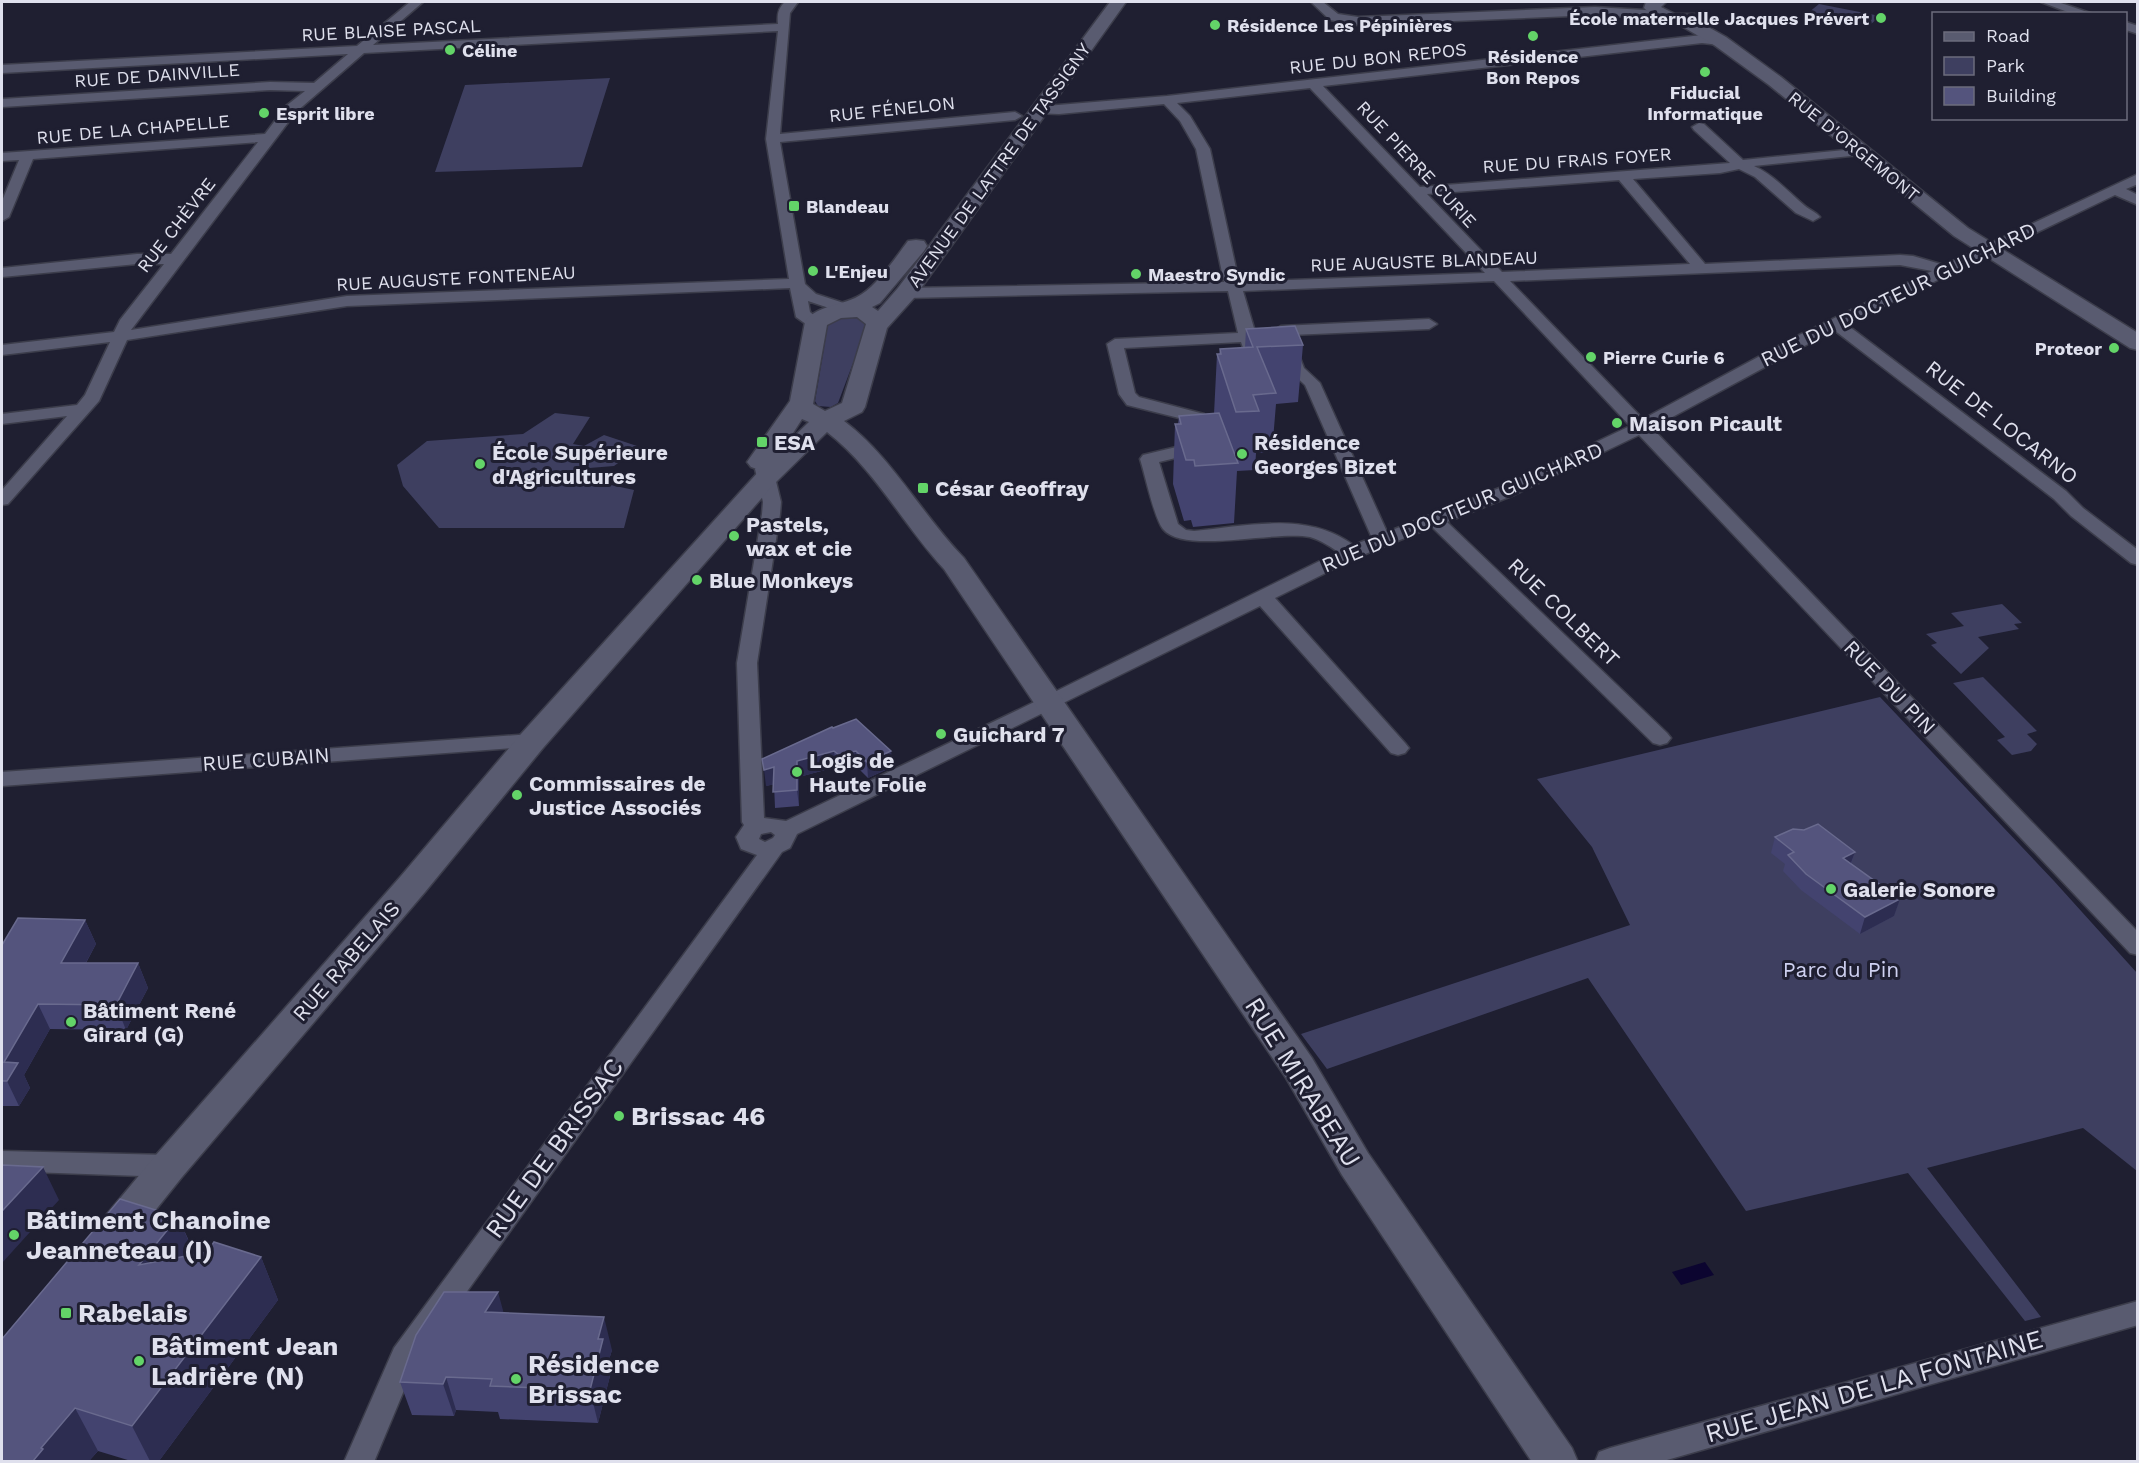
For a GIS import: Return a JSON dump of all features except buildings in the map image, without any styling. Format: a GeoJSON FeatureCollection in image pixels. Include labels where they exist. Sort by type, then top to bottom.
{"type":"FeatureCollection","features":[{"type":"Feature","properties":{"kind":"street","name":"RUE CHÈVRE"},"geometry":{"type":"LineString","coordinates":[[2,500],[93,398],[119,336],[139,305],[291,109],[417,2]]}},
{"type":"Feature","properties":{"kind":"street"},"geometry":{"type":"LineString","coordinates":[[792,2],[785,6],[783,15],[784,27],[773,139],[802,314],[816,324],[801,404],[807,411],[834,425],[857,446],[937,547],[954,564]]}},
{"type":"Feature","properties":{"kind":"street","name":"AVENUE DE LATTRE DE TASSIGNY"},"geometry":{"type":"LineString","coordinates":[[952,199],[1101,2]]}},
{"type":"Feature","properties":{"kind":"street","name":"AVENUE DE LATTRE DE TASSIGNY"},"geometry":{"type":"LineString","coordinates":[[877,326],[906,293],[1118,2]]}},
{"type":"Feature","properties":{"kind":"street"},"geometry":{"type":"LineString","coordinates":[[1317,2],[1329,15],[1358,21],[1657,7]]}},
{"type":"Feature","properties":{"kind":"street"},"geometry":{"type":"LineString","coordinates":[[2047,2],[2080,12]]}},
{"type":"Feature","properties":{"kind":"street","name":"RUE D'ORGEMONT"},"geometry":{"type":"LineString","coordinates":[[1681,19],[1698,19],[1703,6]]}},
{"type":"Feature","properties":{"kind":"street","name":"RUE D'ORGEMONT"},"geometry":{"type":"LineString","coordinates":[[1703,6],[1720,40]]}},
{"type":"Feature","properties":{"kind":"street","name":"RUE D'ORGEMONT"},"geometry":{"type":"LineString","coordinates":[[1657,7],[1720,40],[1941,218],[2138,343]]}},
{"type":"Feature","properties":{"kind":"street","name":"RUE BLAISE PASCAL"},"geometry":{"type":"LineString","coordinates":[[2,69],[784,27]]}},
{"type":"Feature","properties":{"kind":"street","name":"RUE DU BON REPOS"},"geometry":{"type":"LineString","coordinates":[[1039,110],[1167,100],[1702,39],[1720,40]]}},
{"type":"Feature","properties":{"kind":"street","name":"RUE PIERRE CURIE"},"geometry":{"type":"LineString","coordinates":[[1314,84],[1641,428]]}},
{"type":"Feature","properties":{"kind":"street","name":"RUE DE DAINVILLE"},"geometry":{"type":"LineString","coordinates":[[2,103],[270,86],[315,87]]}},
{"type":"Feature","properties":{"kind":"street"},"geometry":{"type":"LineString","coordinates":[[1167,100],[1185,119],[1203,148],[1220,220],[1230,279],[1260,374]]}},
{"type":"Feature","properties":{"kind":"street","name":"RUE FÉNELON"},"geometry":{"type":"LineString","coordinates":[[773,139],[1006,115],[1015,116]]}},
{"type":"Feature","properties":{"kind":"street"},"geometry":{"type":"LineString","coordinates":[[1699,127],[1739,164],[1761,174],[1801,210],[1813,217]]}},
{"type":"Feature","properties":{"kind":"street","name":"RUE DE LA CHAPELLE"},"geometry":{"type":"LineString","coordinates":[[2,157],[241,138],[268,138]]}},
{"type":"Feature","properties":{"kind":"street","name":"RUE DU FRAIS FOYER"},"geometry":{"type":"LineString","coordinates":[[1418,191],[1502,183],[1720,169],[1739,164],[1860,151]]}},
{"type":"Feature","properties":{"kind":"street"},"geometry":{"type":"LineString","coordinates":[[2,217],[28,155]]}},
{"type":"Feature","properties":{"kind":"street"},"geometry":{"type":"LineString","coordinates":[[1622,175],[1701,267]]}},
{"type":"Feature","properties":{"kind":"street","name":"RUE DU DOCTEUR GUICHARD"},"geometry":{"type":"LineString","coordinates":[[777,840],[1351,553],[1508,491],[1641,428],[1754,364],[1943,270],[2138,178]]}},
{"type":"Feature","properties":{"kind":"street"},"geometry":{"type":"LineString","coordinates":[[2115,189],[2138,201]]}},
{"type":"Feature","properties":{"kind":"street","name":"AVENUE DE LATTRE DE TASSIGNY"},"geometry":{"type":"LineString","coordinates":[[816,324],[828,314],[850,310],[873,297],[924,236]]}},
{"type":"Feature","properties":{"kind":"street"},"geometry":{"type":"LineString","coordinates":[[2,272],[174,259]]}},
{"type":"Feature","properties":{"kind":"street","name":"RUE AUGUSTE BLANDEAU"},"geometry":{"type":"LineString","coordinates":[[906,293],[1270,286],[1904,260],[1943,270]]}},
{"type":"Feature","properties":{"kind":"street"},"geometry":{"type":"LineString","coordinates":[[797,284],[811,297],[872,315],[876,321],[877,326],[854,405],[849,410],[915,489],[949,544],[954,564]]}},
{"type":"Feature","properties":{"kind":"street","name":"RUE AUGUSTE FONTENEAU"},"geometry":{"type":"LineString","coordinates":[[2,350],[119,336],[347,301],[797,284]]}},
{"type":"Feature","properties":{"kind":"street"},"geometry":{"type":"LineString","coordinates":[[1382,541],[1312,383],[1297,370],[1281,331],[1429,324]]}},
{"type":"Feature","properties":{"kind":"street","name":"RUE DE LOCARNO"},"geometry":{"type":"LineString","coordinates":[[1836,324],[2042,481],[2077,512],[2138,559]]}},
{"type":"Feature","properties":{"kind":"street"},"geometry":{"type":"LineString","coordinates":[[1247,337],[1115,344],[1127,394],[1133,401],[1198,418],[1207,445],[1149,459],[1170,526],[1180,534],[1194,537],[1294,530],[1313,532],[1330,538],[1351,553]]}},
{"type":"Feature","properties":{"kind":"street","name":"RUE RABELAIS"},"geometry":{"type":"LineString","coordinates":[[693,559],[695,543],[769,451],[786,427],[794,410],[801,404]]}},
{"type":"Feature","properties":{"kind":"street"},"geometry":{"type":"LineString","coordinates":[[2,419],[82,409]]}},
{"type":"Feature","properties":{"kind":"street","name":"RUE RABELAIS"},"geometry":{"type":"LineString","coordinates":[[93,1258],[169,1166],[413,884],[532,741],[693,559],[765,479],[825,421],[849,410]]}},
{"type":"Feature","properties":{"kind":"street","name":"RUE DU PIN"},"geometry":{"type":"LineString","coordinates":[[1641,428],[2138,947]]}},
{"type":"Feature","properties":{"kind":"street","name":"RUE RABELAIS"},"geometry":{"type":"LineString","coordinates":[[765,479],[764,469],[770,461],[769,451]]}},
{"type":"Feature","properties":{"kind":"street"},"geometry":{"type":"LineString","coordinates":[[765,479],[772,502],[747,663],[747,701],[753,822],[758,826],[776,825],[777,840]]}},
{"type":"Feature","properties":{"kind":"street"},"geometry":{"type":"LineString","coordinates":[[738,509],[752,504],[764,506],[771,514]]}},
{"type":"Feature","properties":{"kind":"street","name":"RUE COLBERT"},"geometry":{"type":"LineString","coordinates":[[1436,521],[1660,738]]}},
{"type":"Feature","properties":{"kind":"street","name":"RUE MIRABEAU"},"geometry":{"type":"LineString","coordinates":[[954,564],[1299,1068],[1355,1164],[1557,1461]]}},
{"type":"Feature","properties":{"kind":"street"},"geometry":{"type":"LineString","coordinates":[[1263,597],[1398,748]]}},
{"type":"Feature","properties":{"kind":"street","name":"RUE CUBAIN"},"geometry":{"type":"LineString","coordinates":[[2,779],[532,741]]}},
{"type":"Feature","properties":{"kind":"street","name":"RUE DE BRISSAC"},"geometry":{"type":"LineString","coordinates":[[359,1461],[404,1357],[446,1296],[771,854],[777,840]]}},
{"type":"Feature","properties":{"kind":"street"},"geometry":{"type":"LineString","coordinates":[[2,1161],[169,1166]]}},
{"type":"Feature","properties":{"kind":"street","name":"RUE JEAN DE LA FONTAINE"},"geometry":{"type":"LineString","coordinates":[[1610,1461],[2138,1313]]}},
{"type":"Feature","properties":{"kind":"green space"},"geometry":{"type":"Polygon","coordinates":[[[1819,4],[1880,16],[1869,26],[1808,13],[1819,4]]]}},
{"type":"Feature","properties":{"kind":"green space"},"geometry":{"type":"Polygon","coordinates":[[[610,78],[582,167],[435,172],[465,85],[610,78]]]}},
{"type":"Feature","properties":{"kind":"green space"},"geometry":{"type":"Polygon","coordinates":[[[852,316],[862,318],[867,326],[838,403],[831,407],[818,406],[815,401],[828,324],[834,319],[852,316]]]}},
{"type":"Feature","properties":{"kind":"green space"},"geometry":{"type":"Polygon","coordinates":[[[555,413],[590,417],[573,444],[584,446],[604,435],[640,447],[614,466],[577,469],[574,477],[634,490],[624,528],[439,528],[403,486],[397,465],[427,441],[523,434],[555,413]]]}},
{"type":"Feature","properties":{"kind":"green space"},"geometry":{"type":"Polygon","coordinates":[[[2002,604],[2022,623],[2014,624],[2019,629],[1978,637],[1989,648],[1961,674],[1931,645],[1937,643],[1926,634],[1964,626],[1951,613],[2002,604]]]}},
{"type":"Feature","properties":{"kind":"green space"},"geometry":{"type":"Polygon","coordinates":[[[1983,677],[2037,731],[2027,734],[2037,744],[2031,751],[2012,755],[1997,740],[2005,737],[1953,683],[1983,677]]]}},
{"type":"Feature","properties":{"kind":"green space","name":"Parc du Pin"},"geometry":{"type":"Polygon","coordinates":[[[1880,697],[2054,881],[2137,973],[2137,1171],[2083,1128],[1927,1168],[2041,1317],[2025,1321],[1908,1173],[1746,1211],[1588,978],[1327,1069],[1301,1034],[1630,925],[1592,847],[1537,779],[1880,697]]]}},
{"type":"Feature","properties":{"kind":"shaded area"},"geometry":{"type":"Polygon","coordinates":[[[1705,1262],[1714,1275],[1681,1285],[1672,1272],[1705,1262]]]}},
{"type":"Feature","properties":{"kind":"place","name":"École maternelle Jacques Prévert"},"geometry":{"type":"Point","coordinates":[1881,18]}},
{"type":"Feature","properties":{"kind":"place","name":"Résidence Les Pépinières"},"geometry":{"type":"Point","coordinates":[1215,25]}},
{"type":"Feature","properties":{"kind":"place","name":"Résidence Bon Repos"},"geometry":{"type":"Point","coordinates":[1533,36]}},
{"type":"Feature","properties":{"kind":"place","name":"Céline"},"geometry":{"type":"Point","coordinates":[450,50]}},
{"type":"Feature","properties":{"kind":"place","name":"Fiducial Informatique"},"geometry":{"type":"Point","coordinates":[1705,72]}},
{"type":"Feature","properties":{"kind":"place","name":"Esprit libre"},"geometry":{"type":"Point","coordinates":[264,113]}},
{"type":"Feature","properties":{"kind":"place","name":"Blandeau"},"geometry":{"type":"Point","coordinates":[794,206]}},
{"type":"Feature","properties":{"kind":"place","name":"L'Enjeu"},"geometry":{"type":"Point","coordinates":[813,271]}},
{"type":"Feature","properties":{"kind":"place","name":"Maestro Syndic"},"geometry":{"type":"Point","coordinates":[1136,274]}},
{"type":"Feature","properties":{"kind":"place","name":"Proteor"},"geometry":{"type":"Point","coordinates":[2114,348]}},
{"type":"Feature","properties":{"kind":"place","name":"Pierre Curie 6"},"geometry":{"type":"Point","coordinates":[1591,357]}},
{"type":"Feature","properties":{"kind":"place","name":"Maison Picault"},"geometry":{"type":"Point","coordinates":[1617,423]}},
{"type":"Feature","properties":{"kind":"place","name":"ESA"},"geometry":{"type":"Point","coordinates":[762,442]}},
{"type":"Feature","properties":{"kind":"place","name":"Résidence Georges Bizet"},"geometry":{"type":"Point","coordinates":[1242,454]}},
{"type":"Feature","properties":{"kind":"place","name":"École Supérieure d'Agricultures"},"geometry":{"type":"Point","coordinates":[480,464]}},
{"type":"Feature","properties":{"kind":"place","name":"César Geoffray"},"geometry":{"type":"Point","coordinates":[923,488]}},
{"type":"Feature","properties":{"kind":"place","name":"Pastels, wax et cie"},"geometry":{"type":"Point","coordinates":[734,536]}},
{"type":"Feature","properties":{"kind":"place","name":"Blue Monkeys"},"geometry":{"type":"Point","coordinates":[697,580]}},
{"type":"Feature","properties":{"kind":"place","name":"Guichard 7"},"geometry":{"type":"Point","coordinates":[941,734]}},
{"type":"Feature","properties":{"kind":"place","name":"Logis de Haute Folie"},"geometry":{"type":"Point","coordinates":[797,772]}},
{"type":"Feature","properties":{"kind":"place","name":"Commissaires de Justice Associés"},"geometry":{"type":"Point","coordinates":[517,795]}},
{"type":"Feature","properties":{"kind":"place","name":"Galerie Sonore"},"geometry":{"type":"Point","coordinates":[1831,889]}},
{"type":"Feature","properties":{"kind":"place","name":"Bâtiment René Girard (G)"},"geometry":{"type":"Point","coordinates":[71,1022]}},
{"type":"Feature","properties":{"kind":"place","name":"Brissac 46"},"geometry":{"type":"Point","coordinates":[619,1116]}},
{"type":"Feature","properties":{"kind":"place","name":"Bâtiment Chanoine Jeanneteau (I)"},"geometry":{"type":"Point","coordinates":[14,1235]}},
{"type":"Feature","properties":{"kind":"place","name":"Rabelais"},"geometry":{"type":"Point","coordinates":[66,1313]}},
{"type":"Feature","properties":{"kind":"place","name":"Bâtiment Jean Ladrière (N)"},"geometry":{"type":"Point","coordinates":[139,1361]}},
{"type":"Feature","properties":{"kind":"place","name":"Résidence Brissac"},"geometry":{"type":"Point","coordinates":[516,1379]}}]}
